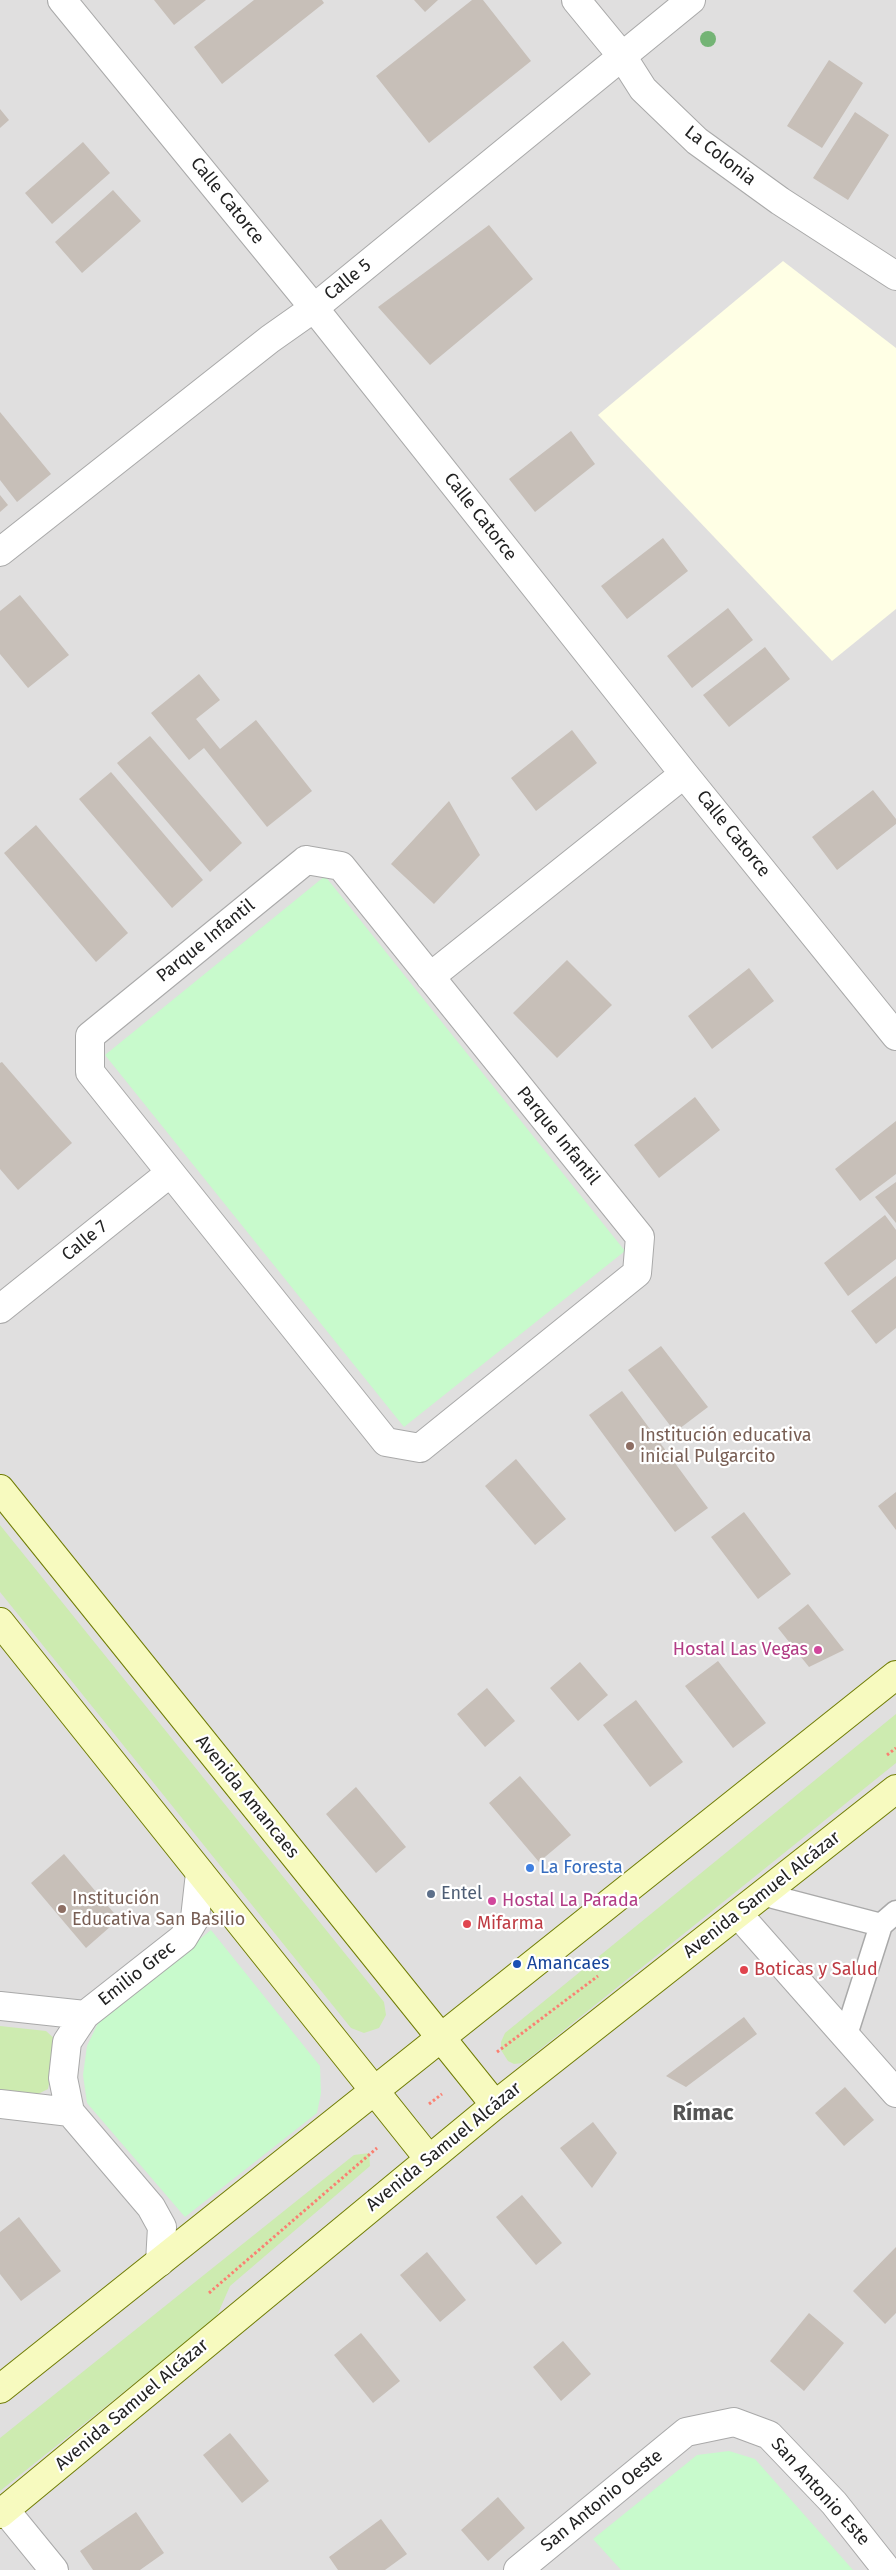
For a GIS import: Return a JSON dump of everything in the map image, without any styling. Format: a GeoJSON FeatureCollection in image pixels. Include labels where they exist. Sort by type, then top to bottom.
{"type":"FeatureCollection","features":[{"type":"Feature","properties":{"kind":"main road","name":"Avenida Amancaes"},"geometry":{"type":"LineString","coordinates":[[0,1489],[495,2105]]}},
{"type":"Feature","properties":{"kind":"main road"},"geometry":{"type":"LineString","coordinates":[[0,1622],[430,2159]]}},
{"type":"Feature","properties":{"kind":"main road"},"geometry":{"type":"LineString","coordinates":[[0,2389],[375,2091],[439,2037],[896,1675]]}},
{"type":"Feature","properties":{"kind":"main road","name":"Avenida Samuel Alcázar"},"geometry":{"type":"LineString","coordinates":[[2,2512],[495,2105],[896,1789]]}},
{"type":"Feature","properties":{"kind":"street","name":"Calle Catorce"},"geometry":{"type":"LineString","coordinates":[[62,0],[314,308],[684,774],[896,1036]]}},
{"type":"Feature","properties":{"kind":"street","name":"La Colonia"},"geometry":{"type":"LineString","coordinates":[[576,0],[622,56],[643,89],[697,142],[780,201],[896,276]]}},
{"type":"Feature","properties":{"kind":"street","name":"Calle 5"},"geometry":{"type":"LineString","coordinates":[[0,552],[262,345],[314,308],[691,0]]}},
{"type":"Feature","properties":{"kind":"street"},"geometry":{"type":"LineString","coordinates":[[430,977],[684,774]]}},
{"type":"Feature","properties":{"kind":"street","name":"Parque Infantil"},"geometry":{"type":"LineString","coordinates":[[306,860],[341,866],[430,977],[640,1237],[637,1273],[420,1448],[386,1442],[170,1173],[90,1072],[90,1036],[306,860]]}},
{"type":"Feature","properties":{"kind":"street","name":"Calle 7"},"geometry":{"type":"LineString","coordinates":[[0,1310],[170,1173]]}},
{"type":"Feature","properties":{"kind":"street","name":"Emilio Grec"},"geometry":{"type":"LineString","coordinates":[[160,2262],[162,2227],[151,2207],[70,2112],[63,2078],[67,2042],[85,2015],[183,1938],[195,1918],[200,1873]]}},
{"type":"Feature","properties":{"kind":"street"},"geometry":{"type":"LineString","coordinates":[[738,1914],[845,2038],[896,2093]]}},
{"type":"Feature","properties":{"kind":"street","name":"Emilio Grec"},"geometry":{"type":"LineString","coordinates":[[0,2006],[85,2015]]}},
{"type":"Feature","properties":{"kind":"street"},"geometry":{"type":"LineString","coordinates":[[0,2104],[70,2112]]}},
{"type":"Feature","properties":{"kind":"street","name":"San Antonio Este"},"geometry":{"type":"LineString","coordinates":[[686,2432],[734,2422],[769,2435],[834,2503],[888,2570]]}},
{"type":"Feature","properties":{"kind":"street","name":"San Antonio Oeste"},"geometry":{"type":"LineString","coordinates":[[518,2570],[686,2432]]}},
{"type":"Feature","properties":{"kind":"street"},"geometry":{"type":"LineString","coordinates":[[2,2512],[54,2570]]}},
{"type":"Feature","properties":{"kind":"lane"},"geometry":{"type":"LineString","coordinates":[[762,1894],[889,1918],[845,2038]]}},
{"type":"Feature","properties":{"kind":"shaded area"},"geometry":{"type":"Polygon","coordinates":[[[0,0],[896,0],[896,2570],[0,2570],[0,0]]]}},
{"type":"Feature","properties":{"kind":"shaded area"},"geometry":{"type":"Polygon","coordinates":[[[783,261],[896,348],[896,609],[832,661],[598,415],[783,261]]]}},
{"type":"Feature","properties":{"kind":"green space"},"geometry":{"type":"Polygon","coordinates":[[[325,876],[625,1251],[404,1427],[105,1055],[325,876]]]}},
{"type":"Feature","properties":{"kind":"green space"},"geometry":{"type":"Polygon","coordinates":[[[0,1525],[384,2002],[386,2015],[379,2028],[364,2033],[351,2028],[0,1592],[0,1525]]]}},
{"type":"Feature","properties":{"kind":"green space"},"geometry":{"type":"Polygon","coordinates":[[[896,1714],[896,1763],[523,2063],[514,2064],[508,2061],[501,2050],[501,2042],[505,2033],[896,1714]]]}},
{"type":"Feature","properties":{"kind":"green space"},"geometry":{"type":"Polygon","coordinates":[[[211,1930],[320,2066],[321,2093],[317,2113],[185,2217],[87,2103],[83,2075],[87,2046],[99,2021],[211,1930]]]}},
{"type":"Feature","properties":{"kind":"green space"},"geometry":{"type":"Polygon","coordinates":[[[0,2026],[46,2031],[57,2041],[48,2089],[38,2094],[0,2090],[0,2026]]]}},
{"type":"Feature","properties":{"kind":"green space"},"geometry":{"type":"Polygon","coordinates":[[[369,2153],[370,2166],[230,2286],[216,2318],[0,2491],[0,2438],[354,2155],[369,2153]]]}},
{"type":"Feature","properties":{"kind":"green space"},"geometry":{"type":"Polygon","coordinates":[[[729,2451],[755,2459],[853,2570],[621,2570],[593,2539],[697,2455],[729,2451]]]}},
{"type":"Feature","properties":{"kind":"building"},"geometry":{"type":"Polygon","coordinates":[[[154,0],[206,0],[174,25],[154,0]]]}},
{"type":"Feature","properties":{"kind":"building"},"geometry":{"type":"Polygon","coordinates":[[[254,0],[322,0],[324,3],[222,84],[194,47],[254,0]]]}},
{"type":"Feature","properties":{"kind":"building"},"geometry":{"type":"Polygon","coordinates":[[[414,0],[438,0],[425,12],[414,0]]]}},
{"type":"Feature","properties":{"kind":"building"},"geometry":{"type":"Polygon","coordinates":[[[472,0],[483,0],[531,61],[429,143],[376,76],[472,0]]]}},
{"type":"Feature","properties":{"kind":"building"},"geometry":{"type":"Polygon","coordinates":[[[829,60],[863,83],[822,148],[787,126],[829,60]]]}},
{"type":"Feature","properties":{"kind":"building"},"geometry":{"type":"Polygon","coordinates":[[[0,109],[9,120],[0,128],[0,109]]]}},
{"type":"Feature","properties":{"kind":"building"},"geometry":{"type":"Polygon","coordinates":[[[855,112],[889,135],[848,200],[813,178],[855,112]]]}},
{"type":"Feature","properties":{"kind":"building"},"geometry":{"type":"Polygon","coordinates":[[[83,142],[110,173],[52,224],[25,193],[83,142]]]}},
{"type":"Feature","properties":{"kind":"building"},"geometry":{"type":"Polygon","coordinates":[[[113,190],[141,221],[82,273],[55,242],[113,190]]]}},
{"type":"Feature","properties":{"kind":"building"},"geometry":{"type":"Polygon","coordinates":[[[489,225],[533,279],[430,365],[378,307],[489,225]]]}},
{"type":"Feature","properties":{"kind":"building"},"geometry":{"type":"Polygon","coordinates":[[[0,412],[51,474],[17,502],[0,480],[0,412]]]}},
{"type":"Feature","properties":{"kind":"building"},"geometry":{"type":"Polygon","coordinates":[[[571,431],[595,464],[535,512],[509,479],[571,431]]]}},
{"type":"Feature","properties":{"kind":"building"},"geometry":{"type":"Polygon","coordinates":[[[0,495],[8,505],[0,512],[0,495]]]}},
{"type":"Feature","properties":{"kind":"building"},"geometry":{"type":"Polygon","coordinates":[[[663,538],[688,571],[627,619],[601,586],[663,538]]]}},
{"type":"Feature","properties":{"kind":"building"},"geometry":{"type":"Polygon","coordinates":[[[20,595],[69,655],[28,688],[0,654],[0,611],[20,595]]]}},
{"type":"Feature","properties":{"kind":"building"},"geometry":{"type":"Polygon","coordinates":[[[728,608],[753,640],[692,688],[667,656],[728,608]]]}},
{"type":"Feature","properties":{"kind":"building"},"geometry":{"type":"Polygon","coordinates":[[[765,647],[790,679],[729,727],[703,695],[765,647]]]}},
{"type":"Feature","properties":{"kind":"building"},"geometry":{"type":"Polygon","coordinates":[[[199,674],[220,700],[196,719],[220,749],[256,720],[312,791],[267,827],[204,748],[189,760],[151,713],[199,674]]]}},
{"type":"Feature","properties":{"kind":"building"},"geometry":{"type":"Polygon","coordinates":[[[572,730],[597,763],[536,811],[511,778],[572,730]]]}},
{"type":"Feature","properties":{"kind":"building"},"geometry":{"type":"Polygon","coordinates":[[[150,736],[242,843],[210,872],[117,763],[150,736]]]}},
{"type":"Feature","properties":{"kind":"building"},"geometry":{"type":"Polygon","coordinates":[[[111,772],[203,880],[172,908],[79,799],[111,772]]]}},
{"type":"Feature","properties":{"kind":"building"},"geometry":{"type":"Polygon","coordinates":[[[873,790],[896,819],[896,824],[837,870],[812,837],[873,790]]]}},
{"type":"Feature","properties":{"kind":"building"},"geometry":{"type":"Polygon","coordinates":[[[449,801],[480,855],[434,904],[391,864],[449,801]]]}},
{"type":"Feature","properties":{"kind":"building"},"geometry":{"type":"Polygon","coordinates":[[[36,825],[128,933],[96,962],[4,853],[36,825]]]}},
{"type":"Feature","properties":{"kind":"building"},"geometry":{"type":"Polygon","coordinates":[[[567,960],[612,1005],[557,1058],[513,1013],[567,960]]]}},
{"type":"Feature","properties":{"kind":"building"},"geometry":{"type":"Polygon","coordinates":[[[749,968],[774,1001],[712,1049],[688,1016],[749,968]]]}},
{"type":"Feature","properties":{"kind":"building"},"geometry":{"type":"Polygon","coordinates":[[[2,1062],[72,1143],[18,1190],[0,1169],[0,1063],[2,1062]]]}},
{"type":"Feature","properties":{"kind":"building"},"geometry":{"type":"Polygon","coordinates":[[[695,1097],[720,1130],[659,1178],[634,1145],[695,1097]]]}},
{"type":"Feature","properties":{"kind":"building"},"geometry":{"type":"Polygon","coordinates":[[[896,1121],[896,1174],[860,1201],[835,1169],[896,1121]]]}},
{"type":"Feature","properties":{"kind":"building"},"geometry":{"type":"Polygon","coordinates":[[[896,1182],[896,1223],[875,1197],[896,1182]]]}},
{"type":"Feature","properties":{"kind":"building"},"geometry":{"type":"Polygon","coordinates":[[[885,1215],[896,1230],[896,1259],[848,1296],[824,1263],[885,1215]]]}},
{"type":"Feature","properties":{"kind":"building"},"geometry":{"type":"Polygon","coordinates":[[[896,1276],[896,1328],[876,1344],[851,1311],[896,1276]]]}},
{"type":"Feature","properties":{"kind":"building"},"geometry":{"type":"Polygon","coordinates":[[[661,1346],[708,1407],[675,1432],[628,1370],[661,1346]]]}},
{"type":"Feature","properties":{"kind":"building"},"geometry":{"type":"Polygon","coordinates":[[[622,1391],[708,1508],[675,1532],[589,1415],[622,1391]]]}},
{"type":"Feature","properties":{"kind":"building"},"geometry":{"type":"Polygon","coordinates":[[[516,1459],[566,1519],[535,1545],[485,1486],[516,1459]]]}},
{"type":"Feature","properties":{"kind":"building"},"geometry":{"type":"Polygon","coordinates":[[[896,1492],[896,1530],[878,1506],[896,1492]]]}},
{"type":"Feature","properties":{"kind":"building"},"geometry":{"type":"Polygon","coordinates":[[[744,1512],[791,1574],[758,1599],[711,1537],[744,1512]]]}},
{"type":"Feature","properties":{"kind":"building"},"geometry":{"type":"Polygon","coordinates":[[[808,1604],[844,1650],[809,1667],[778,1628],[808,1604]]]}},
{"type":"Feature","properties":{"kind":"building"},"geometry":{"type":"Polygon","coordinates":[[[718,1661],[766,1723],[733,1748],[685,1686],[718,1661]]]}},
{"type":"Feature","properties":{"kind":"building"},"geometry":{"type":"Polygon","coordinates":[[[580,1662],[608,1695],[578,1721],[550,1688],[580,1662]]]}},
{"type":"Feature","properties":{"kind":"building"},"geometry":{"type":"Polygon","coordinates":[[[487,1688],[515,1721],[485,1747],[457,1714],[487,1688]]]}},
{"type":"Feature","properties":{"kind":"building"},"geometry":{"type":"Polygon","coordinates":[[[636,1700],[683,1762],[650,1787],[603,1725],[636,1700]]]}},
{"type":"Feature","properties":{"kind":"building"},"geometry":{"type":"Polygon","coordinates":[[[520,1776],[571,1835],[539,1862],[489,1803],[520,1776]]]}},
{"type":"Feature","properties":{"kind":"building"},"geometry":{"type":"Polygon","coordinates":[[[356,1787],[406,1847],[376,1873],[326,1814],[356,1787]]]}},
{"type":"Feature","properties":{"kind":"building"},"geometry":{"type":"Polygon","coordinates":[[[64,1854],[119,1919],[86,1948],[31,1883],[64,1854]]]}},
{"type":"Feature","properties":{"kind":"building"},"geometry":{"type":"Polygon","coordinates":[[[744,2017],[757,2034],[686,2087],[666,2076],[744,2017]]]}},
{"type":"Feature","properties":{"kind":"building"},"geometry":{"type":"Polygon","coordinates":[[[845,2087],[874,2120],[844,2146],[815,2113],[845,2087]]]}},
{"type":"Feature","properties":{"kind":"building"},"geometry":{"type":"Polygon","coordinates":[[[593,2122],[617,2153],[592,2188],[560,2148],[593,2122]]]}},
{"type":"Feature","properties":{"kind":"building"},"geometry":{"type":"Polygon","coordinates":[[[522,2195],[562,2243],[536,2265],[496,2217],[522,2195]]]}},
{"type":"Feature","properties":{"kind":"building"},"geometry":{"type":"Polygon","coordinates":[[[19,2217],[61,2271],[21,2301],[0,2274],[0,2232],[19,2217]]]}},
{"type":"Feature","properties":{"kind":"building"},"geometry":{"type":"Polygon","coordinates":[[[896,2247],[896,2313],[885,2324],[853,2291],[896,2247]]]}},
{"type":"Feature","properties":{"kind":"building"},"geometry":{"type":"Polygon","coordinates":[[[427,2252],[466,2300],[440,2322],[400,2275],[427,2252]]]}},
{"type":"Feature","properties":{"kind":"building"},"geometry":{"type":"Polygon","coordinates":[[[809,2313],[844,2343],[804,2391],[770,2361],[809,2313]]]}},
{"type":"Feature","properties":{"kind":"building"},"geometry":{"type":"Polygon","coordinates":[[[361,2333],[400,2381],[373,2403],[334,2355],[361,2333]]]}},
{"type":"Feature","properties":{"kind":"building"},"geometry":{"type":"Polygon","coordinates":[[[563,2341],[591,2374],[561,2401],[533,2367],[563,2341]]]}},
{"type":"Feature","properties":{"kind":"building"},"geometry":{"type":"Polygon","coordinates":[[[230,2433],[269,2481],[242,2503],[203,2455],[230,2433]]]}},
{"type":"Feature","properties":{"kind":"building"},"geometry":{"type":"Polygon","coordinates":[[[498,2497],[525,2528],[488,2561],[461,2530],[498,2497]]]}},
{"type":"Feature","properties":{"kind":"building"},"geometry":{"type":"Polygon","coordinates":[[[136,2512],[164,2553],[140,2570],[93,2570],[80,2551],[136,2512]]]}},
{"type":"Feature","properties":{"kind":"building"},"geometry":{"type":"Polygon","coordinates":[[[381,2519],[407,2554],[385,2570],[338,2570],[329,2557],[381,2519]]]}},
{"type":"Feature","properties":{"kind":"place","name":"Institución educativa inicial Pulgarcito"},"geometry":{"type":"Point","coordinates":[630,1446]}},
{"type":"Feature","properties":{"kind":"place","name":"Hostal Las Vegas"},"geometry":{"type":"Point","coordinates":[818,1650]}},
{"type":"Feature","properties":{"kind":"place","name":"La Foresta"},"geometry":{"type":"Point","coordinates":[530,1868]}},
{"type":"Feature","properties":{"kind":"place","name":"Entel"},"geometry":{"type":"Point","coordinates":[431,1894]}},
{"type":"Feature","properties":{"kind":"place","name":"Hostal La Parada"},"geometry":{"type":"Point","coordinates":[492,1901]}},
{"type":"Feature","properties":{"kind":"place","name":"Institución Educativa San Basilio"},"geometry":{"type":"Point","coordinates":[62,1909]}},
{"type":"Feature","properties":{"kind":"place","name":"Mifarma"},"geometry":{"type":"Point","coordinates":[467,1924]}},
{"type":"Feature","properties":{"kind":"place","name":"Amancaes"},"geometry":{"type":"Point","coordinates":[517,1964]}},
{"type":"Feature","properties":{"kind":"place","name":"Boticas y Salud"},"geometry":{"type":"Point","coordinates":[744,1970]}},
{"type":"Feature","properties":{"kind":"district","name":"Rímac"},"geometry":{"type":"Point","coordinates":[703,2114]}}]}
